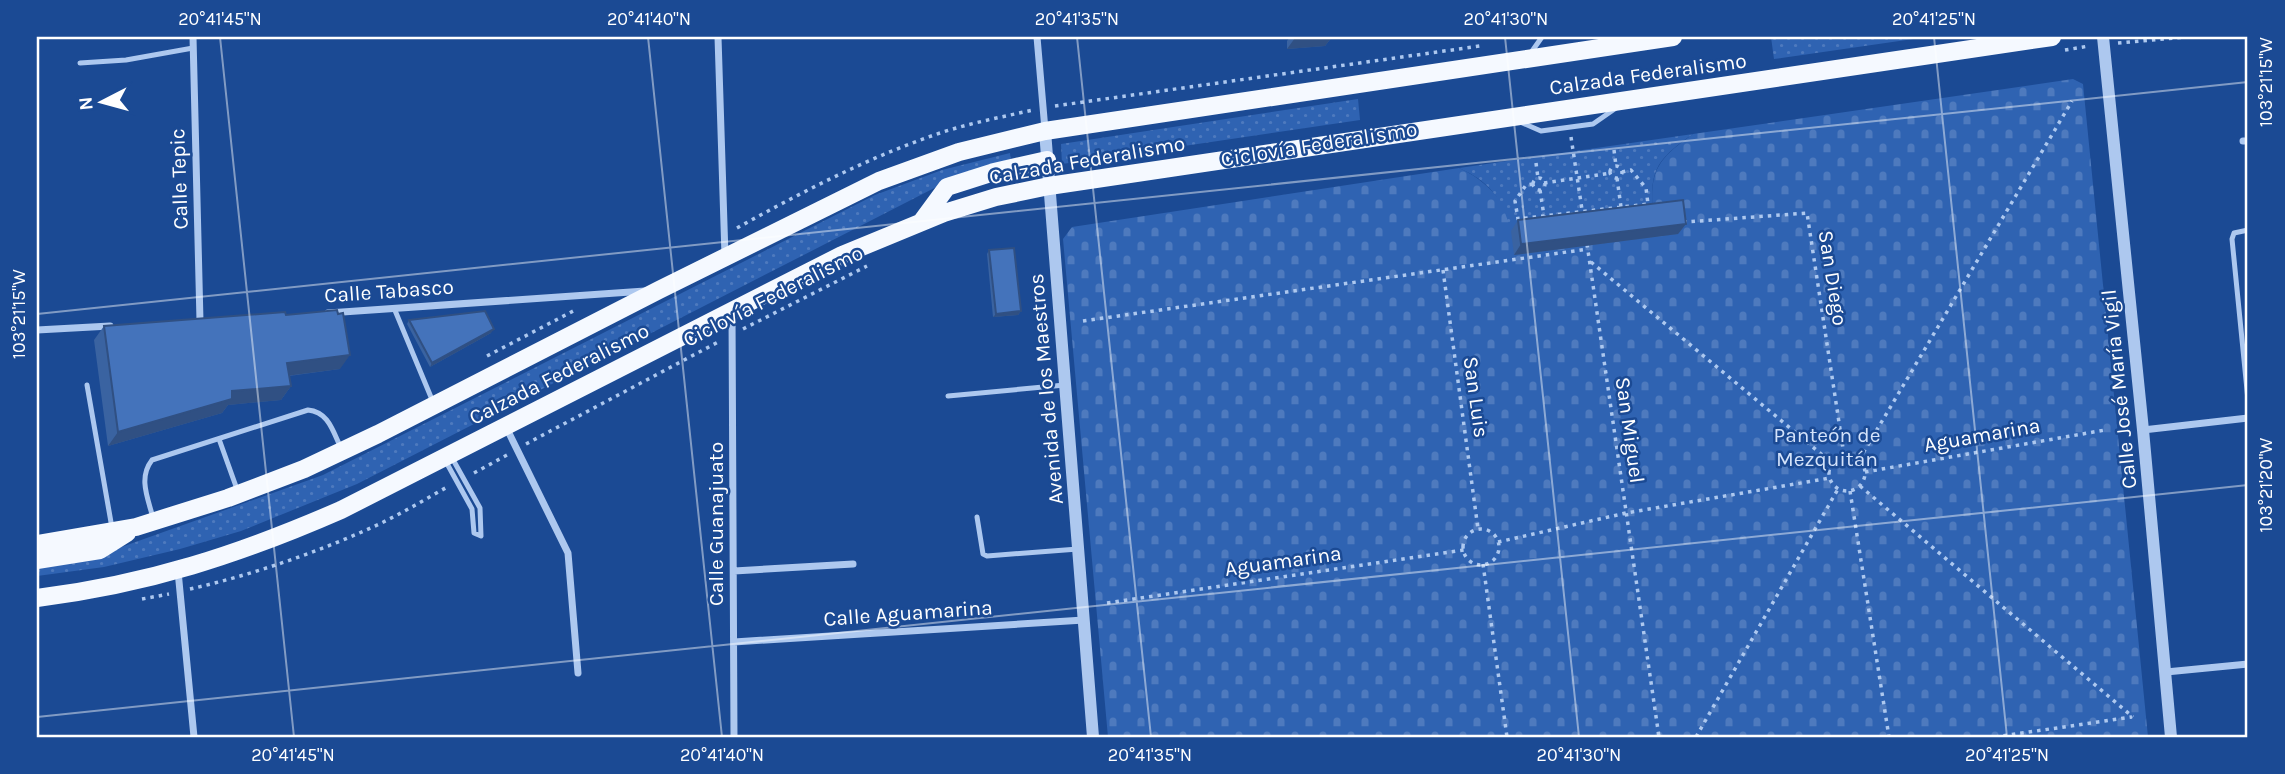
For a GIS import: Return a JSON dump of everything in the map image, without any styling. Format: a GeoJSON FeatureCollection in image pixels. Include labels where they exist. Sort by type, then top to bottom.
{"type":"FeatureCollection","features":[{"type":"Feature","properties":{"kind":"main road","name":"Calzada Federalismo"},"geometry":{"type":"LineString","coordinates":[[37,544],[136,527],[239,494],[304,469],[879,181],[959,152],[1045,131],[1673,37]]}},
{"type":"Feature","properties":{"kind":"main road","name":"Calzada Federalismo"},"geometry":{"type":"LineString","coordinates":[[37,598],[178,571],[272,540],[341,510],[842,255],[922,221],[996,197],[1049,186],[1626,100],[2057,43]]}},
{"type":"Feature","properties":{"kind":"main road"},"geometry":{"type":"LineString","coordinates":[[922,221],[947,187],[994,172],[1047,160]]}},
{"type":"Feature","properties":{"kind":"main road"},"geometry":{"type":"LineString","coordinates":[[37,560],[100,550],[136,527]]}},
{"type":"Feature","properties":{"kind":"street","name":"Calle Tepic"},"geometry":{"type":"LineString","coordinates":[[193,37],[200,321]]}},
{"type":"Feature","properties":{"kind":"street"},"geometry":{"type":"LineString","coordinates":[[718,37],[725,257]]}},
{"type":"Feature","properties":{"kind":"street","name":"Avenida de los Maestros"},"geometry":{"type":"LineString","coordinates":[[1037,37],[1093,737]]}},
{"type":"Feature","properties":{"kind":"street","name":"Calle José María Vigil"},"geometry":{"type":"LineString","coordinates":[[2103,41],[2171,737]]}},
{"type":"Feature","properties":{"kind":"street","name":"Calle Tabasco"},"geometry":{"type":"LineString","coordinates":[[314,314],[659,290]]}},
{"type":"Feature","properties":{"kind":"street","name":"Calle Guanajuato"},"geometry":{"type":"LineString","coordinates":[[732,311],[734,737]]}},
{"type":"Feature","properties":{"kind":"street"},"geometry":{"type":"LineString","coordinates":[[187,322],[213,320]]}},
{"type":"Feature","properties":{"kind":"street"},"geometry":{"type":"LineString","coordinates":[[37,330],[118,326]]}},
{"type":"Feature","properties":{"kind":"street"},"geometry":{"type":"LineString","coordinates":[[2143,430],[2248,418]]}},
{"type":"Feature","properties":{"kind":"street"},"geometry":{"type":"LineString","coordinates":[[505,426],[568,554],[579,673]]}},
{"type":"Feature","properties":{"kind":"street"},"geometry":{"type":"LineString","coordinates":[[734,571],[853,564]]}},
{"type":"Feature","properties":{"kind":"street"},"geometry":{"type":"LineString","coordinates":[[178,571],[194,737]]}},
{"type":"Feature","properties":{"kind":"street","name":"Calle Aguamarina"},"geometry":{"type":"LineString","coordinates":[[734,642],[1084,620]]}},
{"type":"Feature","properties":{"kind":"street"},"geometry":{"type":"LineString","coordinates":[[2166,672],[2248,664]]}},
{"type":"Feature","properties":{"kind":"lane"},"geometry":{"type":"LineString","coordinates":[[1526,59],[1542,37]]}},
{"type":"Feature","properties":{"kind":"lane"},"geometry":{"type":"LineString","coordinates":[[79,63],[126,60],[193,48]]}},
{"type":"Feature","properties":{"kind":"lane"},"geometry":{"type":"LineString","coordinates":[[1508,118],[1541,131],[1593,124],[1626,100]]}},
{"type":"Feature","properties":{"kind":"lane"},"geometry":{"type":"LineString","coordinates":[[2248,230],[2234,233],[2232,239],[2248,400]]}},
{"type":"Feature","properties":{"kind":"lane"},"geometry":{"type":"LineString","coordinates":[[394,309],[435,405]]}},
{"type":"Feature","properties":{"kind":"lane"},"geometry":{"type":"LineString","coordinates":[[2241,320],[2248,318]]}},
{"type":"Feature","properties":{"kind":"lane"},"geometry":{"type":"LineString","coordinates":[[948,396],[1065,384]]}},
{"type":"Feature","properties":{"kind":"lane"},"geometry":{"type":"LineString","coordinates":[[87,385],[112,531]]}},
{"type":"Feature","properties":{"kind":"lane"},"geometry":{"type":"LineString","coordinates":[[154,521],[144,481],[146,468],[152,460],[308,410],[318,411],[326,417],[342,451]]}},
{"type":"Feature","properties":{"kind":"lane"},"geometry":{"type":"LineString","coordinates":[[219,439],[239,494]]}},
{"type":"Feature","properties":{"kind":"lane"},"geometry":{"type":"LineString","coordinates":[[447,456],[464,478],[480,508],[481,536],[474,533],[472,509],[447,456]]}},
{"type":"Feature","properties":{"kind":"lane"},"geometry":{"type":"LineString","coordinates":[[977,517],[983,554],[987,556],[1078,549]]}},
{"type":"Feature","properties":{"kind":"path"},"geometry":{"type":"LineString","coordinates":[[2057,43],[2187,37]]}},
{"type":"Feature","properties":{"kind":"path"},"geometry":{"type":"LineString","coordinates":[[1859,460],[2072,101]]}},
{"type":"Feature","properties":{"kind":"path"},"geometry":{"type":"LineString","coordinates":[[1570,127],[1584,224]]}},
{"type":"Feature","properties":{"kind":"path"},"geometry":{"type":"LineString","coordinates":[[1614,150],[1616,166],[1622,172]]}},
{"type":"Feature","properties":{"kind":"path"},"geometry":{"type":"LineString","coordinates":[[1536,163],[1538,178],[1544,183],[1611,173],[1617,178],[1621,207]]}},
{"type":"Feature","properties":{"kind":"path"},"geometry":{"type":"LineString","coordinates":[[1611,173],[1611,169],[1616,166]]}},
{"type":"Feature","properties":{"kind":"path"},"geometry":{"type":"LineString","coordinates":[[1538,178],[1533,184],[1526,185],[1514,201],[1518,219],[1648,204],[1646,188],[1631,170],[1622,172],[1617,178]]}},
{"type":"Feature","properties":{"kind":"path"},"geometry":{"type":"LineString","coordinates":[[1544,183],[1540,190],[1544,216]]}},
{"type":"Feature","properties":{"kind":"path"},"geometry":{"type":"LineString","coordinates":[[1533,184],[1534,188],[1540,190]]}},
{"type":"Feature","properties":{"kind":"path","name":"San Diego"},"geometry":{"type":"LineString","coordinates":[[1684,213],[1685,222],[1807,213],[1844,455]]}},
{"type":"Feature","properties":{"kind":"path","name":"San Miguel"},"geometry":{"type":"LineString","coordinates":[[1586,236],[1659,737]]}},
{"type":"Feature","properties":{"kind":"path"},"geometry":{"type":"LineString","coordinates":[[1083,321],[1588,249]]}},
{"type":"Feature","properties":{"kind":"path"},"geometry":{"type":"LineString","coordinates":[[1589,261],[1832,463]]}},
{"type":"Feature","properties":{"kind":"path","name":"Ciclovía Federalismo"},"geometry":{"type":"LineString","coordinates":[[464,478],[869,265]]}},
{"type":"Feature","properties":{"kind":"path","name":"San Luis"},"geometry":{"type":"LineString","coordinates":[[1443,270],[1478,529]]}},
{"type":"Feature","properties":{"kind":"path","name":"Aguamarina"},"geometry":{"type":"LineString","coordinates":[[1865,472],[2105,430]]}},
{"type":"Feature","properties":{"kind":"path"},"geometry":{"type":"LineString","coordinates":[[1844,455],[1854,456],[1859,460],[1865,472],[1860,486],[1850,491],[1838,489],[1830,478],[1832,463],[1844,455]]}},
{"type":"Feature","properties":{"kind":"path"},"geometry":{"type":"LineString","coordinates":[[1498,542],[1626,513],[1830,478]]}},
{"type":"Feature","properties":{"kind":"path"},"geometry":{"type":"LineString","coordinates":[[137,600],[213,584],[320,549],[375,526],[457,481]]}},
{"type":"Feature","properties":{"kind":"path"},"geometry":{"type":"LineString","coordinates":[[1860,486],[2133,717],[1995,737]]}},
{"type":"Feature","properties":{"kind":"path"},"geometry":{"type":"LineString","coordinates":[[1696,737],[1838,489]]}},
{"type":"Feature","properties":{"kind":"path"},"geometry":{"type":"LineString","coordinates":[[1850,491],[1889,737]]}},
{"type":"Feature","properties":{"kind":"path"},"geometry":{"type":"LineString","coordinates":[[1478,529],[1492,533],[1499,548],[1494,559],[1483,564],[1469,560],[1464,550],[1465,538],[1478,529]]}},
{"type":"Feature","properties":{"kind":"path","name":"Aguamarina"},"geometry":{"type":"LineString","coordinates":[[1107,603],[1464,550]]}},
{"type":"Feature","properties":{"kind":"path"},"geometry":{"type":"LineString","coordinates":[[1483,564],[1507,737]]}},
{"type":"Feature","properties":{"kind":"green space"},"geometry":{"type":"Polygon","coordinates":[[[1771,37],[1927,37],[1774,59],[1771,37]]]}},
{"type":"Feature","properties":{"kind":"green space","name":"Panteón de Mezquitán"},"geometry":{"type":"Polygon","coordinates":[[[2073,79],[2083,84],[2148,737],[1108,737],[1063,239],[1072,227],[1459,168],[1485,184],[1505,207],[1653,214],[1653,186],[1658,167],[1671,151],[1693,134],[2073,79]]]}},
{"type":"Feature","properties":{"kind":"green space"},"geometry":{"type":"Polygon","coordinates":[[[1358,99],[1360,120],[1062,164],[1061,144],[1358,99]]]}},
{"type":"Feature","properties":{"kind":"green space"},"geometry":{"type":"Polygon","coordinates":[[[1693,134],[1671,151],[1658,167],[1652,186],[1653,214],[1511,231],[1493,192],[1479,179],[1459,168],[1693,134]]]}},
{"type":"Feature","properties":{"kind":"green space"},"geometry":{"type":"Polygon","coordinates":[[[1010,153],[1011,163],[948,181],[357,484],[241,531],[180,549],[104,567],[37,576],[37,565],[102,554],[323,475],[875,195],[942,170],[1010,153]]]}},
{"type":"Feature","properties":{"kind":"building"},"geometry":{"type":"Polygon","coordinates":[[[1683,200],[1686,224],[1521,244],[1518,220],[1683,200]]]}},
{"type":"Feature","properties":{"kind":"building"},"geometry":{"type":"Polygon","coordinates":[[[1014,248],[1021,311],[996,314],[989,250],[1014,248]]]}},
{"type":"Feature","properties":{"kind":"building"},"geometry":{"type":"Polygon","coordinates":[[[337,310],[338,314],[343,313],[350,355],[287,363],[291,386],[232,391],[232,399],[118,432],[104,326],[337,310]]]}},
{"type":"Feature","properties":{"kind":"building"},"geometry":{"type":"Polygon","coordinates":[[[485,311],[494,329],[432,363],[409,320],[485,311]]]}}]}
